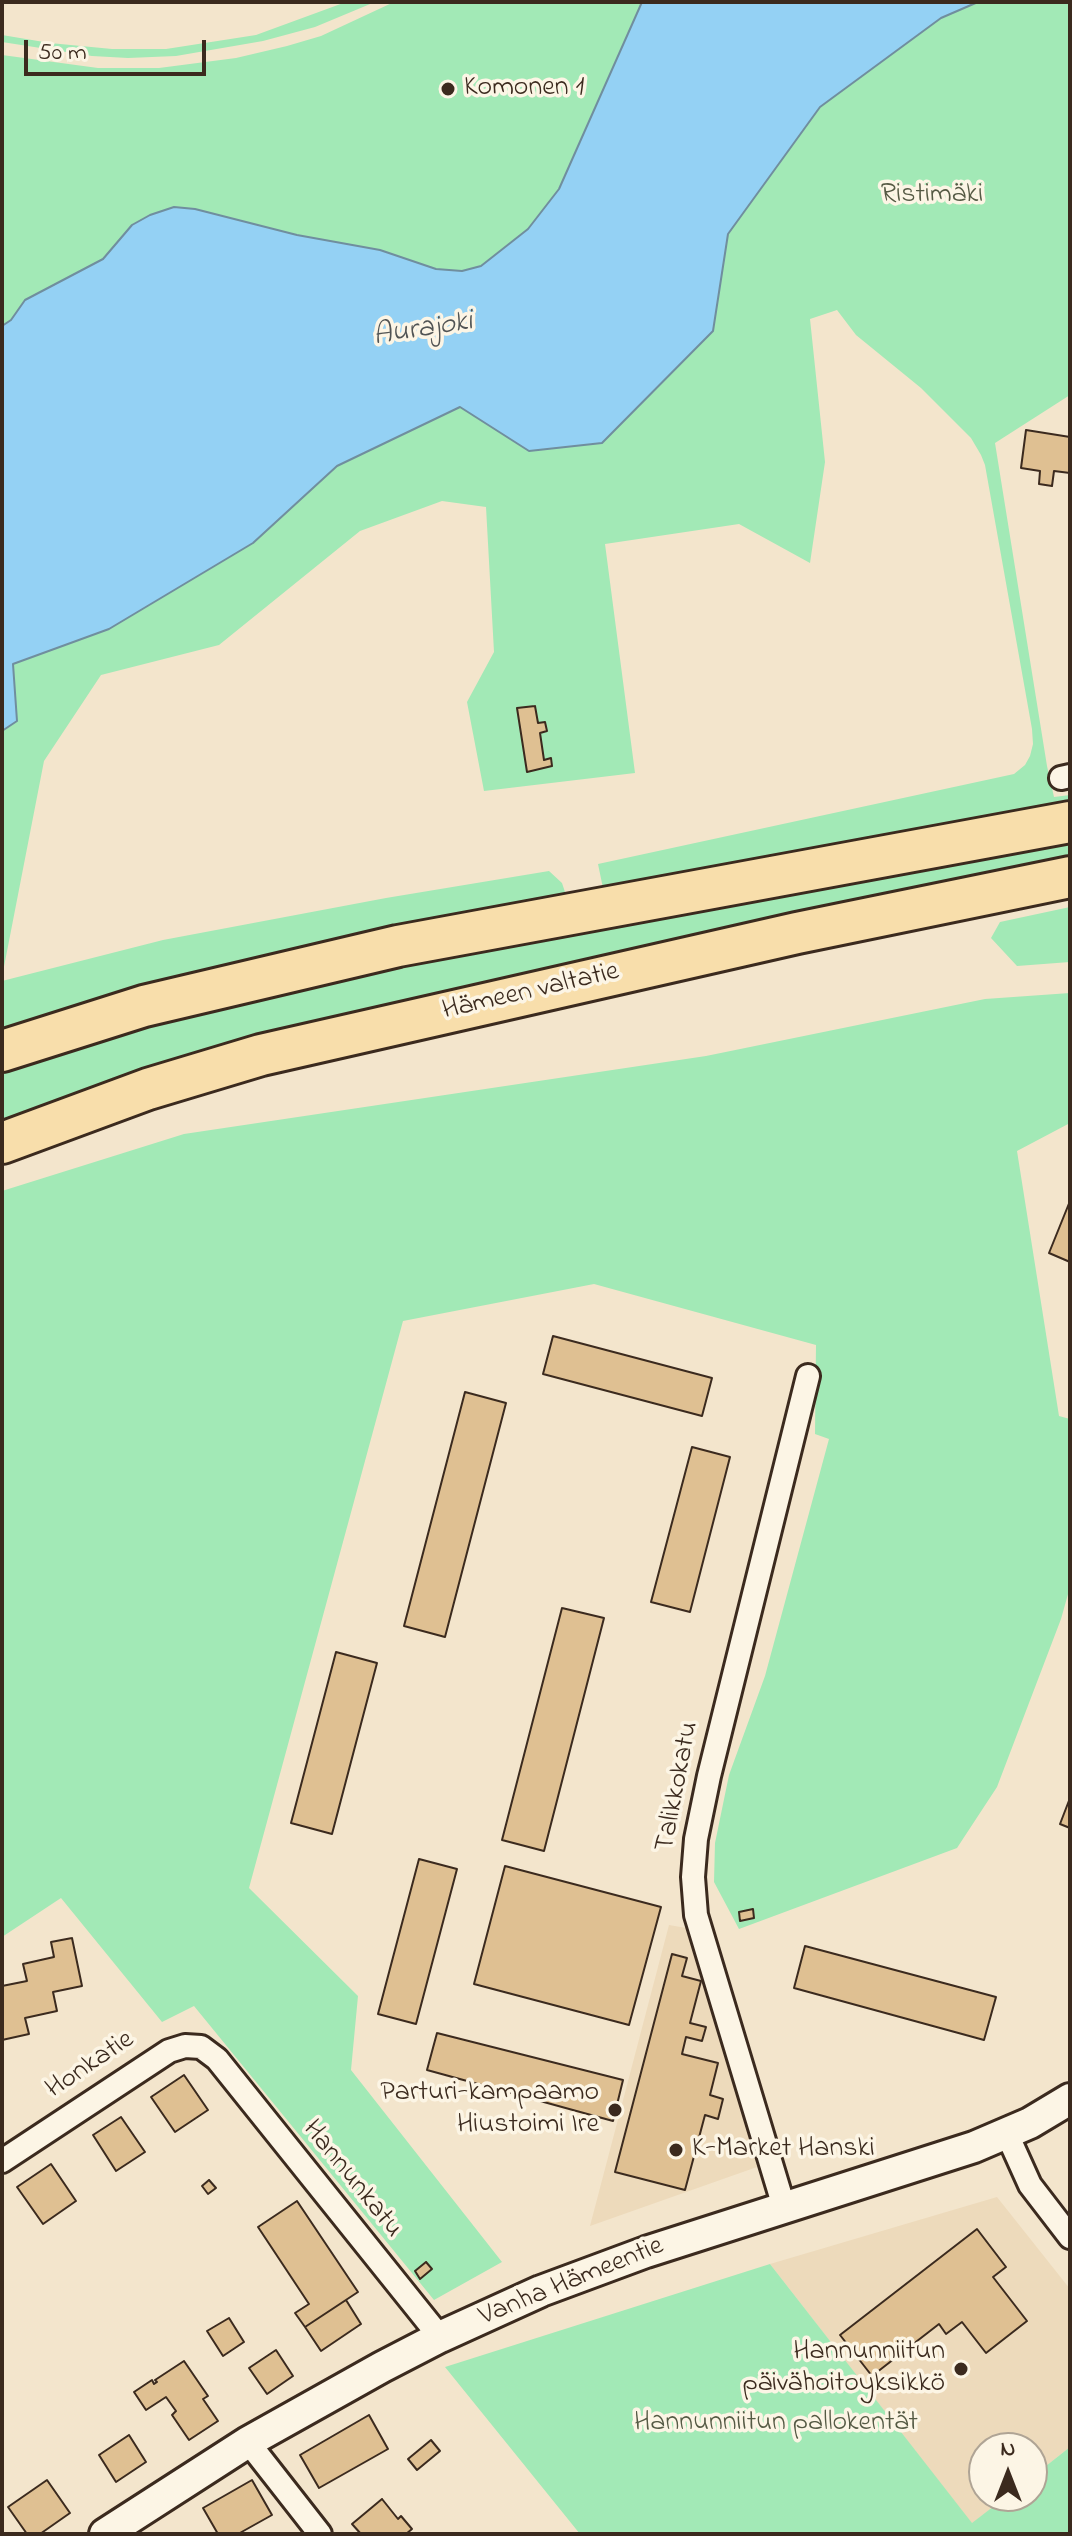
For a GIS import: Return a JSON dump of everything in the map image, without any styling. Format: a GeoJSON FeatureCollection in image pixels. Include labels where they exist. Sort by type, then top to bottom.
{"type":"FeatureCollection","features":[{"type":"Feature","properties":{"kind":"highway"},"geometry":{"type":"LineString","coordinates":[[2,1051],[144,1006],[398,946],[1070,822]]}},
{"type":"Feature","properties":{"kind":"highway","name":"Hämeen valtatie"},"geometry":{"type":"LineString","coordinates":[[2,1143],[148,1089],[261,1055],[797,933],[1070,877]]}},
{"type":"Feature","properties":{"kind":"street","name":"Talikkokatu"},"geometry":{"type":"LineString","coordinates":[[784,2207],[696,1915],[693,1877],[696,1839],[709,1776],[808,1376]]}},
{"type":"Feature","properties":{"kind":"street","name":"Honkatie"},"geometry":{"type":"LineString","coordinates":[[2,2161],[169,2051],[193,2046],[208,2050],[217,2059]]}},
{"type":"Feature","properties":{"kind":"street","name":"Hannunkatu"},"geometry":{"type":"LineString","coordinates":[[217,2059],[440,2337]]}},
{"type":"Feature","properties":{"kind":"street","name":"Vanha Hämeentie"},"geometry":{"type":"LineString","coordinates":[[105,2534],[248,2442],[382,2367],[541,2291],[646,2252],[974,2147],[1048,2114],[1070,2099]]}},
{"type":"Feature","properties":{"kind":"street"},"geometry":{"type":"LineString","coordinates":[[1007,2134],[1030,2185],[1070,2237]]}},
{"type":"Feature","properties":{"kind":"street"},"geometry":{"type":"LineString","coordinates":[[248,2442],[320,2534]]}},
{"type":"Feature","properties":{"kind":"shaded area"},"geometry":{"type":"Polygon","coordinates":[[[669,1925],[692,1929],[757,2167],[590,2226],[669,1925]]]}},
{"type":"Feature","properties":{"kind":"shaded area","name":"Hannunniitun päivähoitoyksikkö"},"geometry":{"type":"Polygon","coordinates":[[[997,2197],[1070,2289],[1070,2447],[1048,2464],[1048,2432],[968,2432],[968,2512],[987,2512],[972,2524],[770,2264],[997,2197]]]}},
{"type":"Feature","properties":{"kind":"green space"},"geometry":{"type":"Polygon","coordinates":[[[346,2],[375,2],[315,27],[263,41],[176,56],[92,56],[2,42],[2,35],[112,49],[166,49],[256,35],[346,2]]]}},
{"type":"Feature","properties":{"kind":"green space"},"geometry":{"type":"Polygon","coordinates":[[[394,2],[642,2],[559,189],[528,229],[481,266],[462,271],[436,269],[380,250],[297,235],[195,209],[132,225],[103,259],[25,300],[11,320],[2,326],[2,55],[98,68],[159,68],[236,58],[321,36],[394,2]]]}},
{"type":"Feature","properties":{"kind":"green space","name":"Ristimäki"},"geometry":{"type":"Polygon","coordinates":[[[978,2],[1070,2],[1070,395],[995,443],[1047,766],[1054,797],[1070,795],[1070,805],[604,893],[598,864],[1014,774],[1030,756],[1032,729],[981,455],[971,438],[921,388],[856,335],[837,310],[810,319],[825,462],[810,563],[739,524],[605,544],[635,773],[484,791],[467,702],[494,652],[486,507],[442,501],[360,531],[219,645],[101,675],[44,761],[2,977],[2,731],[17,721],[12,664],[109,629],[253,543],[337,466],[460,407],[529,451],[713,331],[728,234],[820,107],[941,18],[978,2]]]}},
{"type":"Feature","properties":{"kind":"green space"},"geometry":{"type":"Polygon","coordinates":[[[1070,840],[1070,862],[2,1127],[2,1070],[177,1014],[407,965],[1070,840]]]}},
{"type":"Feature","properties":{"kind":"green space"},"geometry":{"type":"Polygon","coordinates":[[[549,871],[562,883],[567,898],[2,1033],[2,981],[163,940],[549,871]]]}},
{"type":"Feature","properties":{"kind":"green space"},"geometry":{"type":"Polygon","coordinates":[[[1070,907],[1070,962],[1017,966],[991,938],[1000,922],[1070,907]]]}},
{"type":"Feature","properties":{"kind":"green space"},"geometry":{"type":"Polygon","coordinates":[[[1070,993],[1070,1123],[1017,1151],[1059,1416],[1070,1419],[1070,1587],[1061,1619],[997,1787],[957,1848],[739,1929],[714,1882],[715,1843],[729,1775],[765,1676],[829,1439],[815,1434],[816,1345],[594,1284],[403,1321],[249,1888],[358,1996],[351,2070],[502,2262],[434,2300],[194,2006],[162,2022],[61,1898],[2,1937],[2,1191],[184,1134],[706,1056],[985,999],[1070,993]]]}},
{"type":"Feature","properties":{"kind":"green space","name":"Hannunniitun pallokentät"},"geometry":{"type":"Polygon","coordinates":[[[770,2264],[972,2523],[986,2512],[1048,2512],[1048,2464],[1070,2447],[1070,2534],[580,2534],[445,2367],[770,2264]]]}},
{"type":"Feature","properties":{"kind":"water","name":"Aurajoki"},"geometry":{"type":"Polygon","coordinates":[[[642,2],[978,2],[941,18],[820,107],[728,234],[713,331],[602,443],[529,451],[460,407],[337,466],[253,543],[109,629],[13,664],[17,721],[2,731],[2,326],[11,320],[25,300],[103,259],[132,225],[174,207],[380,250],[436,269],[462,271],[481,266],[528,229],[559,189],[642,2]]]}},
{"type":"Feature","properties":{"kind":"building"},"geometry":{"type":"Polygon","coordinates":[[[1026,430],[1070,437],[1070,473],[1054,471],[1052,486],[1039,484],[1040,471],[1021,468],[1026,430]]]}},
{"type":"Feature","properties":{"kind":"building"},"geometry":{"type":"Polygon","coordinates":[[[535,706],[538,723],[545,722],[547,731],[540,733],[544,760],[551,758],[552,766],[527,772],[517,708],[535,706]]]}},
{"type":"Feature","properties":{"kind":"building"},"geometry":{"type":"Polygon","coordinates":[[[1070,1201],[1070,1262],[1049,1253],[1070,1201]]]}},
{"type":"Feature","properties":{"kind":"building"},"geometry":{"type":"Polygon","coordinates":[[[553,1336],[712,1378],[702,1416],[543,1374],[553,1336]]]}},
{"type":"Feature","properties":{"kind":"building"},"geometry":{"type":"Polygon","coordinates":[[[465,1392],[506,1403],[445,1637],[404,1626],[465,1392]]]}},
{"type":"Feature","properties":{"kind":"building"},"geometry":{"type":"Polygon","coordinates":[[[692,1447],[730,1457],[690,1612],[651,1602],[692,1447]]]}},
{"type":"Feature","properties":{"kind":"building"},"geometry":{"type":"Polygon","coordinates":[[[562,1608],[604,1618],[544,1851],[502,1840],[562,1608]]]}},
{"type":"Feature","properties":{"kind":"building"},"geometry":{"type":"Polygon","coordinates":[[[336,1652],[377,1663],[332,1834],[291,1823],[336,1652]]]}},
{"type":"Feature","properties":{"kind":"building"},"geometry":{"type":"Polygon","coordinates":[[[1070,1798],[1070,1828],[1060,1824],[1070,1798]]]}},
{"type":"Feature","properties":{"kind":"building"},"geometry":{"type":"Polygon","coordinates":[[[419,1859],[457,1869],[416,2024],[378,2014],[419,1859]]]}},
{"type":"Feature","properties":{"kind":"building"},"geometry":{"type":"Polygon","coordinates":[[[505,1866],[661,1907],[629,2025],[474,1984],[505,1866]]]}},
{"type":"Feature","properties":{"kind":"building"},"geometry":{"type":"Polygon","coordinates":[[[753,1909],[754,1918],[740,1921],[739,1912],[753,1909]]]}},
{"type":"Feature","properties":{"kind":"building"},"geometry":{"type":"Polygon","coordinates":[[[72,1938],[82,1986],[53,1992],[57,2011],[25,2018],[29,2034],[2,2040],[2,1986],[27,1981],[23,1964],[54,1957],[51,1942],[72,1938]]]}},
{"type":"Feature","properties":{"kind":"building"},"geometry":{"type":"Polygon","coordinates":[[[805,1946],[996,1997],[984,2040],[794,1988],[805,1946]]]}},
{"type":"Feature","properties":{"kind":"building"},"geometry":{"type":"Polygon","coordinates":[[[672,1954],[687,1958],[682,1976],[701,1981],[690,2023],[706,2027],[702,2041],[686,2037],[682,2054],[718,2063],[710,2095],[723,2099],[718,2119],[705,2115],[685,2190],[615,2172],[672,1954]]]}},
{"type":"Feature","properties":{"kind":"building"},"geometry":{"type":"Polygon","coordinates":[[[437,2033],[623,2080],[613,2121],[427,2070],[437,2033]]]}},
{"type":"Feature","properties":{"kind":"building"},"geometry":{"type":"Polygon","coordinates":[[[184,2075],[208,2110],[175,2132],[151,2097],[184,2075]]]}},
{"type":"Feature","properties":{"kind":"building"},"geometry":{"type":"Polygon","coordinates":[[[121,2117],[145,2152],[116,2171],[93,2135],[121,2117]]]}},
{"type":"Feature","properties":{"kind":"building"},"geometry":{"type":"Polygon","coordinates":[[[51,2164],[76,2201],[43,2224],[17,2187],[51,2164]]]}},
{"type":"Feature","properties":{"kind":"building"},"geometry":{"type":"Polygon","coordinates":[[[209,2180],[216,2188],[208,2194],[202,2186],[209,2180]]]}},
{"type":"Feature","properties":{"kind":"building"},"geometry":{"type":"Polygon","coordinates":[[[297,2201],[358,2292],[305,2327],[295,2313],[309,2304],[258,2227],[297,2201]]]}},
{"type":"Feature","properties":{"kind":"building"},"geometry":{"type":"Polygon","coordinates":[[[977,2229],[1006,2267],[993,2277],[1027,2321],[986,2353],[962,2322],[946,2334],[939,2324],[872,2376],[840,2335],[977,2229]]]}},
{"type":"Feature","properties":{"kind":"building"},"geometry":{"type":"Polygon","coordinates":[[[426,2262],[432,2269],[420,2279],[415,2271],[426,2262]]]}},
{"type":"Feature","properties":{"kind":"building"},"geometry":{"type":"Polygon","coordinates":[[[346,2300],[361,2324],[321,2351],[305,2327],[346,2300]]]}},
{"type":"Feature","properties":{"kind":"building"},"geometry":{"type":"Polygon","coordinates":[[[229,2318],[244,2342],[223,2356],[207,2331],[229,2318]]]}},
{"type":"Feature","properties":{"kind":"building"},"geometry":{"type":"Polygon","coordinates":[[[276,2350],[293,2376],[267,2394],[249,2368],[276,2350]]]}},
{"type":"Feature","properties":{"kind":"building"},"geometry":{"type":"Polygon","coordinates":[[[184,2361],[208,2396],[203,2399],[218,2421],[189,2440],[172,2415],[176,2411],[166,2397],[146,2410],[134,2392],[152,2380],[154,2384],[157,2382],[155,2380],[184,2361]]]}},
{"type":"Feature","properties":{"kind":"building"},"geometry":{"type":"Polygon","coordinates":[[[369,2415],[388,2449],[319,2488],[300,2455],[369,2415]]]}},
{"type":"Feature","properties":{"kind":"building"},"geometry":{"type":"Polygon","coordinates":[[[129,2435],[146,2462],[116,2482],[99,2455],[129,2435]]]}},
{"type":"Feature","properties":{"kind":"building"},"geometry":{"type":"Polygon","coordinates":[[[431,2440],[440,2451],[417,2470],[408,2459],[431,2440]]]}},
{"type":"Feature","properties":{"kind":"building"},"geometry":{"type":"Polygon","coordinates":[[[47,2480],[70,2513],[40,2534],[27,2534],[8,2507],[47,2480]]]}},
{"type":"Feature","properties":{"kind":"building"},"geometry":{"type":"Polygon","coordinates":[[[252,2480],[272,2515],[238,2534],[218,2534],[203,2508],[252,2480]]]}},
{"type":"Feature","properties":{"kind":"building"},"geometry":{"type":"Polygon","coordinates":[[[382,2499],[398,2519],[401,2516],[412,2529],[406,2534],[361,2534],[352,2524],[382,2499]]]}},
{"type":"Feature","properties":{"kind":"place","name":"Komonen 1"},"geometry":{"type":"Point","coordinates":[448,89]}},
{"type":"Feature","properties":{"kind":"place","name":"Parturi-kampaamo Hiustoimi Ire"},"geometry":{"type":"Point","coordinates":[615,2110]}},
{"type":"Feature","properties":{"kind":"place","name":"K-Market Hanski"},"geometry":{"type":"Point","coordinates":[676,2150]}},
{"type":"Feature","properties":{"kind":"place","name":"Hannunniitun päivähoitoyksikkö"},"geometry":{"type":"Point","coordinates":[961,2369]}}]}
